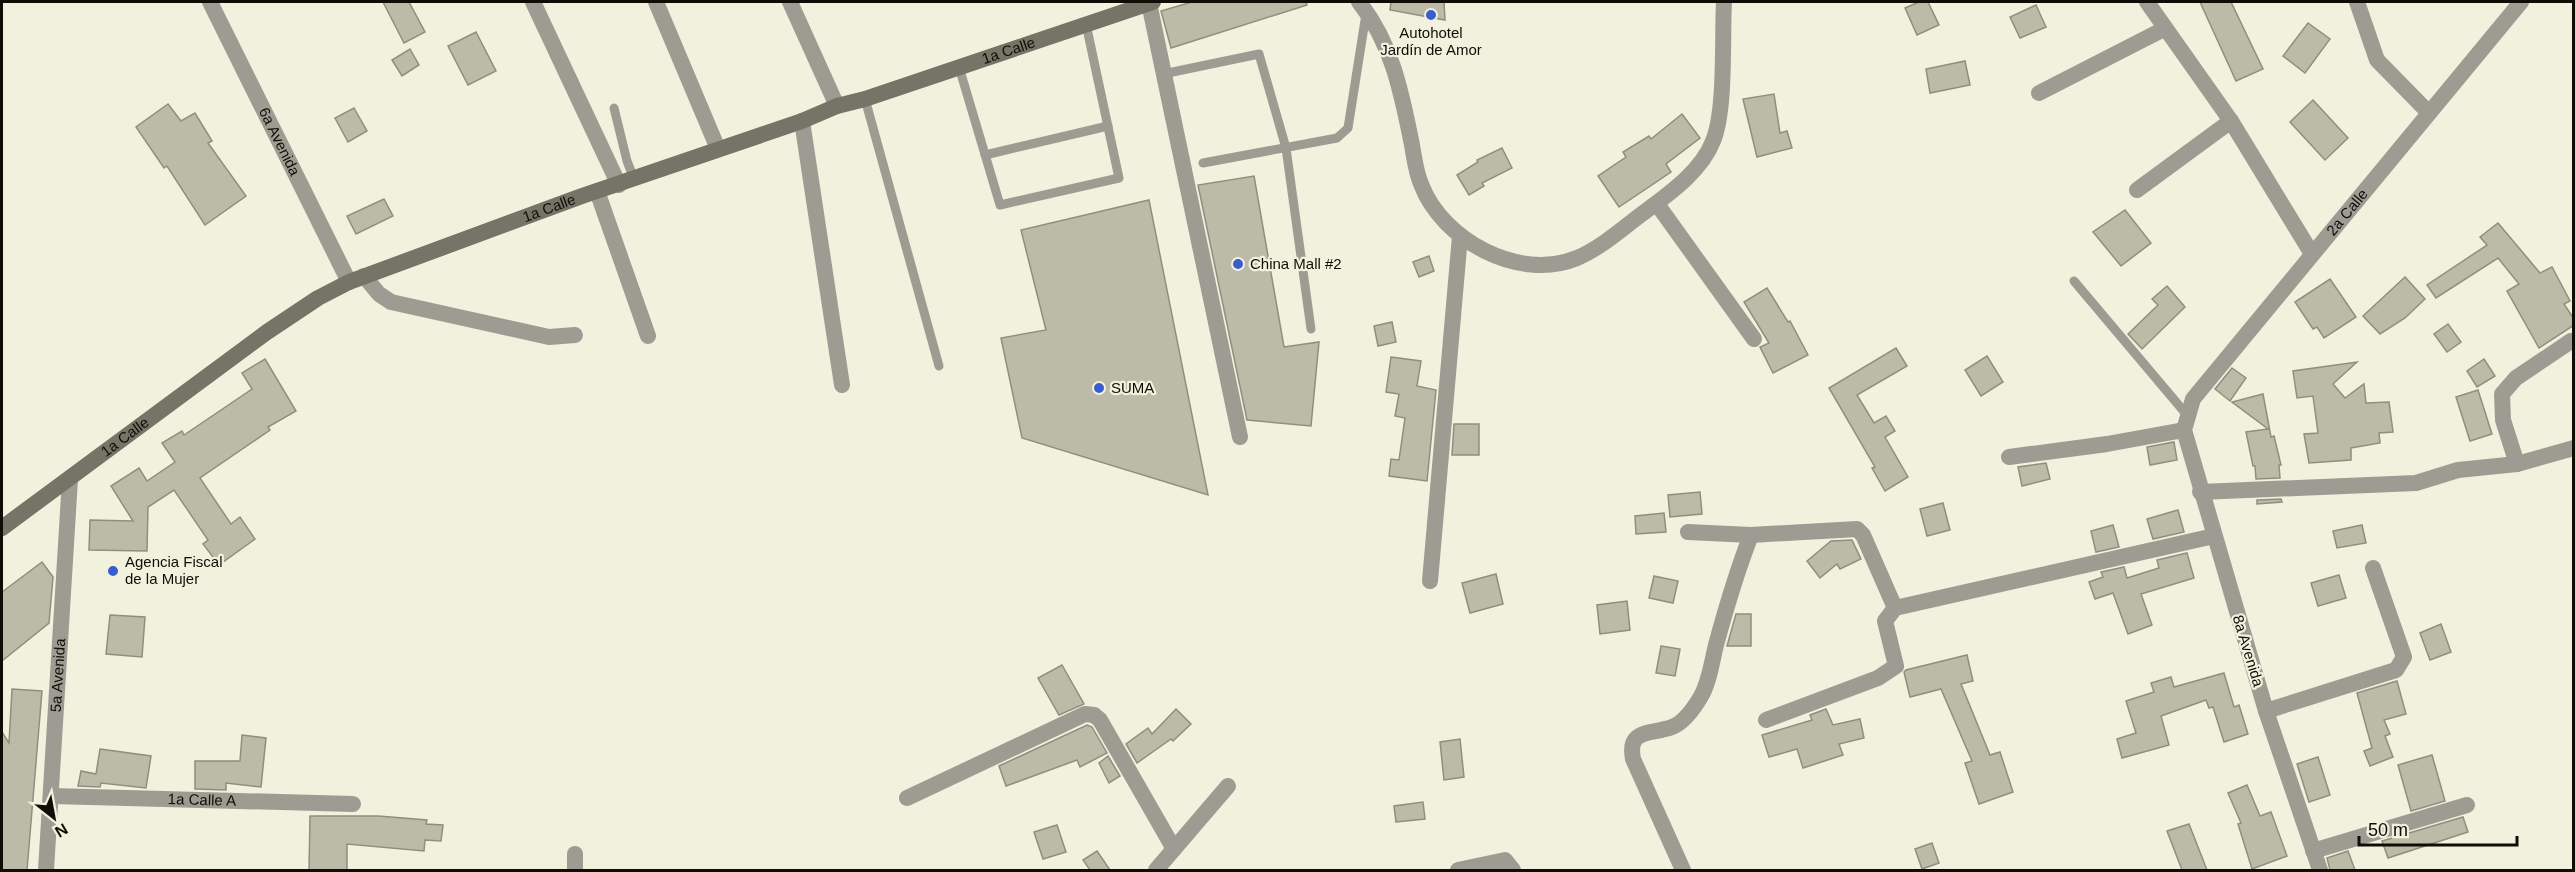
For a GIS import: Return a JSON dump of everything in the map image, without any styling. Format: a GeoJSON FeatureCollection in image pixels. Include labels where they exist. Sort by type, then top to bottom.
{"type":"FeatureCollection","features":[{"type":"Feature","properties":{"kind":"main road","name":"1a Calle"},"geometry":{"type":"LineString","coordinates":[[2,528],[267,332],[318,298],[356,279],[837,106],[865,99],[1151,2]]}},
{"type":"Feature","properties":{"kind":"street","name":"6a Avenida"},"geometry":{"type":"LineString","coordinates":[[210,2],[356,279],[391,302],[549,337],[575,335]]}},
{"type":"Feature","properties":{"kind":"street"},"geometry":{"type":"LineString","coordinates":[[533,2],[627,182]]}},
{"type":"Feature","properties":{"kind":"street"},"geometry":{"type":"LineString","coordinates":[[656,2],[718,149]]}},
{"type":"Feature","properties":{"kind":"street"},"geometry":{"type":"LineString","coordinates":[[790,2],[837,106]]}},
{"type":"Feature","properties":{"kind":"street"},"geometry":{"type":"LineString","coordinates":[[1151,2],[1163,74],[1240,437]]}},
{"type":"Feature","properties":{"kind":"street"},"geometry":{"type":"LineString","coordinates":[[1364,5],[1383,38],[1398,76],[1421,184],[1438,213],[1460,236],[1491,254],[1522,264],[1550,264],[1576,259],[1600,246],[1657,204],[1698,165],[1713,141],[1719,112],[1724,2]]}},
{"type":"Feature","properties":{"kind":"street"},"geometry":{"type":"LineString","coordinates":[[2147,2],[2231,121],[2312,254]]}},
{"type":"Feature","properties":{"kind":"street"},"geometry":{"type":"LineString","coordinates":[[2357,2],[2377,60],[2429,113]]}},
{"type":"Feature","properties":{"kind":"street","name":"2a Calle"},"geometry":{"type":"LineString","coordinates":[[2185,423],[2193,399],[2520,2]]}},
{"type":"Feature","properties":{"kind":"street"},"geometry":{"type":"LineString","coordinates":[[2039,93],[2164,29]]}},
{"type":"Feature","properties":{"kind":"street"},"geometry":{"type":"LineString","coordinates":[[802,120],[842,385]]}},
{"type":"Feature","properties":{"kind":"street"},"geometry":{"type":"LineString","coordinates":[[2137,190],[2231,121]]}},
{"type":"Feature","properties":{"kind":"street"},"geometry":{"type":"LineString","coordinates":[[597,191],[648,336]]}},
{"type":"Feature","properties":{"kind":"street"},"geometry":{"type":"LineString","coordinates":[[1657,204],[1754,339]]}},
{"type":"Feature","properties":{"kind":"street"},"geometry":{"type":"LineString","coordinates":[[1430,581],[1460,236]]}},
{"type":"Feature","properties":{"kind":"street"},"geometry":{"type":"LineString","coordinates":[[2517,464],[2503,420],[2502,394],[2516,378],[2571,341]]}},
{"type":"Feature","properties":{"kind":"street"},"geometry":{"type":"LineString","coordinates":[[2009,457],[2107,444],[2185,423]]}},
{"type":"Feature","properties":{"kind":"street","name":"8a Avenida"},"geometry":{"type":"LineString","coordinates":[[2185,423],[2200,492],[2266,711],[2313,851],[2316,869]]}},
{"type":"Feature","properties":{"kind":"street"},"geometry":{"type":"LineString","coordinates":[[2200,492],[2416,483],[2458,470],[2517,464],[2574,448]]}},
{"type":"Feature","properties":{"kind":"street","name":"5a Avenida"},"geometry":{"type":"LineString","coordinates":[[46,870],[70,479]]}},
{"type":"Feature","properties":{"kind":"street"},"geometry":{"type":"LineString","coordinates":[[1688,532],[1750,535],[1857,529],[1863,535],[1895,608]]}},
{"type":"Feature","properties":{"kind":"street"},"geometry":{"type":"LineString","coordinates":[[1683,870],[1633,759],[1631,748],[1634,739],[1642,734],[1674,727],[1690,712],[1702,696],[1734,579],[1750,535]]}},
{"type":"Feature","properties":{"kind":"street"},"geometry":{"type":"LineString","coordinates":[[1766,720],[1878,678],[1892,670],[1896,666],[1895,656],[1885,621],[1895,608],[2214,536]]}},
{"type":"Feature","properties":{"kind":"street"},"geometry":{"type":"LineString","coordinates":[[2266,711],[2396,670],[2404,657],[2373,568]]}},
{"type":"Feature","properties":{"kind":"street"},"geometry":{"type":"LineString","coordinates":[[906,798],[1085,714],[1090,714],[1100,720],[1174,849]]}},
{"type":"Feature","properties":{"kind":"street"},"geometry":{"type":"LineString","coordinates":[[1156,870],[1228,786]]}},
{"type":"Feature","properties":{"kind":"street","name":"1a Calle A"},"geometry":{"type":"LineString","coordinates":[[52,796],[353,804]]}},
{"type":"Feature","properties":{"kind":"street"},"geometry":{"type":"LineString","coordinates":[[2313,851],[2467,805]]}},
{"type":"Feature","properties":{"kind":"street"},"geometry":{"type":"LineString","coordinates":[[1458,870],[1505,860],[1513,870]]}},
{"type":"Feature","properties":{"kind":"lane"},"geometry":{"type":"LineString","coordinates":[[1203,163],[1337,138],[1348,128],[1364,5]]}},
{"type":"Feature","properties":{"kind":"lane"},"geometry":{"type":"LineString","coordinates":[[959,67],[1000,205],[1119,178],[1086,24]]}},
{"type":"Feature","properties":{"kind":"lane"},"geometry":{"type":"LineString","coordinates":[[1163,74],[1259,54],[1286,148],[1311,329]]}},
{"type":"Feature","properties":{"kind":"lane"},"geometry":{"type":"LineString","coordinates":[[865,99],[939,366]]}},
{"type":"Feature","properties":{"kind":"lane"},"geometry":{"type":"LineString","coordinates":[[614,108],[627,161],[627,182]]}},
{"type":"Feature","properties":{"kind":"lane"},"geometry":{"type":"LineString","coordinates":[[985,154],[1108,126]]}},
{"type":"Feature","properties":{"kind":"lane"},"geometry":{"type":"LineString","coordinates":[[2074,281],[2185,423]]}},
{"type":"Feature","properties":{"kind":"building"},"geometry":{"type":"Polygon","coordinates":[[[383,2],[409,2],[425,32],[404,43],[383,2]]]}},
{"type":"Feature","properties":{"kind":"building"},"geometry":{"type":"Polygon","coordinates":[[[1192,2],[1306,2],[1307,5],[1171,48],[1161,11],[1192,2]]]}},
{"type":"Feature","properties":{"kind":"building","name":"Autohotel Jardín de Amor"},"geometry":{"type":"Polygon","coordinates":[[[1391,2],[1444,2],[1445,20],[1390,10],[1391,2]]]}},
{"type":"Feature","properties":{"kind":"building"},"geometry":{"type":"Polygon","coordinates":[[[1919,2],[1928,2],[1939,25],[1917,35],[1905,8],[1919,2]]]}},
{"type":"Feature","properties":{"kind":"building"},"geometry":{"type":"Polygon","coordinates":[[[2200,2],[2231,2],[2263,69],[2236,81],[2200,2]]]}},
{"type":"Feature","properties":{"kind":"building"},"geometry":{"type":"Polygon","coordinates":[[[2036,5],[2046,27],[2020,38],[2010,17],[2036,5]]]}},
{"type":"Feature","properties":{"kind":"building"},"geometry":{"type":"Polygon","coordinates":[[[2308,23],[2330,39],[2305,73],[2283,56],[2308,23]]]}},
{"type":"Feature","properties":{"kind":"building"},"geometry":{"type":"Polygon","coordinates":[[[476,32],[496,71],[468,85],[448,46],[476,32]]]}},
{"type":"Feature","properties":{"kind":"building"},"geometry":{"type":"Polygon","coordinates":[[[410,49],[419,65],[402,76],[392,60],[410,49]]]}},
{"type":"Feature","properties":{"kind":"building"},"geometry":{"type":"Polygon","coordinates":[[[1965,61],[1970,85],[1930,93],[1926,69],[1965,61]]]}},
{"type":"Feature","properties":{"kind":"building"},"geometry":{"type":"Polygon","coordinates":[[[1774,94],[1780,133],[1787,131],[1792,148],[1757,157],[1743,99],[1774,94]]]}},
{"type":"Feature","properties":{"kind":"building"},"geometry":{"type":"Polygon","coordinates":[[[2313,100],[2348,138],[2325,160],[2290,122],[2313,100]]]}},
{"type":"Feature","properties":{"kind":"building"},"geometry":{"type":"Polygon","coordinates":[[[168,104],[181,121],[195,113],[212,141],[208,143],[246,196],[205,225],[167,166],[164,168],[136,127],[168,104]]]}},
{"type":"Feature","properties":{"kind":"building"},"geometry":{"type":"Polygon","coordinates":[[[354,108],[367,131],[348,142],[335,118],[354,108]]]}},
{"type":"Feature","properties":{"kind":"building"},"geometry":{"type":"Polygon","coordinates":[[[1682,114],[1700,138],[1666,164],[1671,172],[1619,207],[1598,176],[1626,157],[1623,152],[1649,136],[1651,139],[1682,114]]]}},
{"type":"Feature","properties":{"kind":"building"},"geometry":{"type":"Polygon","coordinates":[[[1502,148],[1512,168],[1482,183],[1484,186],[1469,195],[1457,175],[1478,162],[1477,160],[1502,148]]]}},
{"type":"Feature","properties":{"kind":"building","name":"China Mall #2"},"geometry":{"type":"Polygon","coordinates":[[[1254,176],[1284,347],[1319,342],[1311,426],[1247,420],[1198,185],[1254,176]]]}},
{"type":"Feature","properties":{"kind":"building"},"geometry":{"type":"Polygon","coordinates":[[[384,199],[393,216],[356,234],[347,216],[384,199]]]}},
{"type":"Feature","properties":{"kind":"building","name":"SUMA"},"geometry":{"type":"Polygon","coordinates":[[[1149,200],[1208,495],[1022,438],[1001,338],[1046,330],[1021,230],[1149,200]]]}},
{"type":"Feature","properties":{"kind":"building"},"geometry":{"type":"Polygon","coordinates":[[[2125,210],[2151,243],[2121,266],[2093,232],[2125,210]]]}},
{"type":"Feature","properties":{"kind":"building"},"geometry":{"type":"Polygon","coordinates":[[[2498,223],[2540,273],[2552,267],[2570,301],[2564,304],[2574,319],[2574,325],[2539,348],[2507,291],[2519,284],[2498,258],[2436,298],[2427,285],[2487,245],[2480,237],[2498,223]]]}},
{"type":"Feature","properties":{"kind":"building"},"geometry":{"type":"Polygon","coordinates":[[[1429,256],[1434,271],[1419,277],[1413,262],[1429,256]]]}},
{"type":"Feature","properties":{"kind":"building"},"geometry":{"type":"Polygon","coordinates":[[[2405,277],[2425,299],[2405,318],[2380,334],[2363,316],[2405,277]]]}},
{"type":"Feature","properties":{"kind":"building"},"geometry":{"type":"Polygon","coordinates":[[[2330,279],[2356,317],[2324,338],[2317,327],[2313,329],[2295,302],[2330,279]]]}},
{"type":"Feature","properties":{"kind":"building"},"geometry":{"type":"Polygon","coordinates":[[[2167,286],[2185,307],[2142,349],[2128,334],[2158,305],[2152,299],[2167,286]]]}},
{"type":"Feature","properties":{"kind":"building"},"geometry":{"type":"Polygon","coordinates":[[[1767,288],[1788,322],[1790,321],[1808,355],[1773,373],[1760,347],[1769,343],[1744,302],[1767,288]]]}},
{"type":"Feature","properties":{"kind":"building"},"geometry":{"type":"Polygon","coordinates":[[[1392,322],[1396,342],[1378,346],[1374,326],[1392,322]]]}},
{"type":"Feature","properties":{"kind":"building"},"geometry":{"type":"Polygon","coordinates":[[[2448,324],[2461,342],[2447,352],[2434,334],[2448,324]]]}},
{"type":"Feature","properties":{"kind":"building"},"geometry":{"type":"Polygon","coordinates":[[[1896,348],[1907,366],[1857,395],[1874,423],[1886,416],[1895,431],[1885,437],[1908,477],[1885,491],[1872,468],[1875,467],[1829,388],[1896,348]]]}},
{"type":"Feature","properties":{"kind":"building"},"geometry":{"type":"Polygon","coordinates":[[[1987,356],[2003,382],[1981,396],[1965,370],[1987,356]]]}},
{"type":"Feature","properties":{"kind":"building"},"geometry":{"type":"Polygon","coordinates":[[[1391,357],[1421,361],[1417,386],[1436,390],[1427,481],[1389,476],[1391,459],[1399,460],[1405,418],[1395,416],[1399,394],[1386,392],[1391,357]]]}},
{"type":"Feature","properties":{"kind":"building"},"geometry":{"type":"Polygon","coordinates":[[[265,359],[296,411],[268,427],[270,430],[200,478],[231,524],[240,517],[255,539],[219,565],[203,544],[208,540],[174,490],[148,507],[147,551],[89,550],[90,520],[133,521],[111,486],[139,468],[147,481],[175,462],[162,443],[182,431],[184,435],[252,389],[242,373],[265,359]]]}},
{"type":"Feature","properties":{"kind":"building"},"geometry":{"type":"Polygon","coordinates":[[[2484,359],[2495,376],[2477,387],[2467,371],[2484,359]]]}},
{"type":"Feature","properties":{"kind":"building"},"geometry":{"type":"Polygon","coordinates":[[[2357,362],[2333,384],[2345,398],[2364,384],[2366,403],[2389,402],[2393,432],[2379,433],[2380,443],[2351,448],[2351,460],[2309,463],[2304,434],[2318,433],[2313,396],[2297,398],[2293,371],[2357,362]]]}},
{"type":"Feature","properties":{"kind":"building"},"geometry":{"type":"Polygon","coordinates":[[[2232,368],[2246,378],[2230,401],[2215,389],[2232,368]]]}},
{"type":"Feature","properties":{"kind":"building"},"geometry":{"type":"Polygon","coordinates":[[[2478,390],[2492,434],[2470,441],[2456,397],[2478,390]]]}},
{"type":"Feature","properties":{"kind":"building"},"geometry":{"type":"Polygon","coordinates":[[[2263,394],[2271,437],[2274,436],[2281,465],[2279,465],[2280,478],[2256,479],[2246,432],[2268,429],[2232,402],[2263,394]]]}},
{"type":"Feature","properties":{"kind":"building"},"geometry":{"type":"Polygon","coordinates":[[[1454,424],[1479,424],[1479,455],[1452,455],[1454,424]]]}},
{"type":"Feature","properties":{"kind":"building"},"geometry":{"type":"Polygon","coordinates":[[[2174,442],[2177,460],[2150,465],[2147,447],[2174,442]]]}},
{"type":"Feature","properties":{"kind":"building"},"geometry":{"type":"Polygon","coordinates":[[[2046,463],[2050,479],[2022,486],[2018,467],[2046,463]]]}},
{"type":"Feature","properties":{"kind":"building"},"geometry":{"type":"Polygon","coordinates":[[[1700,492],[1702,514],[1670,517],[1668,495],[1700,492]]]}},
{"type":"Feature","properties":{"kind":"building"},"geometry":{"type":"Polygon","coordinates":[[[2281,499],[2282,502],[2257,504],[2257,500],[2281,499]]]}},
{"type":"Feature","properties":{"kind":"building"},"geometry":{"type":"Polygon","coordinates":[[[1943,503],[1950,530],[1927,536],[1920,509],[1943,503]]]}},
{"type":"Feature","properties":{"kind":"building"},"geometry":{"type":"Polygon","coordinates":[[[2178,510],[2184,532],[2153,539],[2147,519],[2178,510]]]}},
{"type":"Feature","properties":{"kind":"building"},"geometry":{"type":"Polygon","coordinates":[[[1664,513],[1666,532],[1636,534],[1635,516],[1664,513]]]}},
{"type":"Feature","properties":{"kind":"building"},"geometry":{"type":"Polygon","coordinates":[[[2113,525],[2119,547],[2096,552],[2091,531],[2113,525]]]}},
{"type":"Feature","properties":{"kind":"building"},"geometry":{"type":"Polygon","coordinates":[[[2362,525],[2366,543],[2337,548],[2333,531],[2362,525]]]}},
{"type":"Feature","properties":{"kind":"building"},"geometry":{"type":"Polygon","coordinates":[[[1852,540],[1861,559],[1840,569],[1837,564],[1820,578],[1807,561],[1831,541],[1852,540]]]}},
{"type":"Feature","properties":{"kind":"building"},"geometry":{"type":"Polygon","coordinates":[[[2187,553],[2194,578],[2141,594],[2152,625],[2128,634],[2113,593],[2095,599],[2089,582],[2103,577],[2101,572],[2124,567],[2127,578],[2159,568],[2157,560],[2187,553]]]}},
{"type":"Feature","properties":{"kind":"building"},"geometry":{"type":"Polygon","coordinates":[[[42,562],[53,577],[49,623],[2,661],[2,592],[42,562]]]}},
{"type":"Feature","properties":{"kind":"building"},"geometry":{"type":"Polygon","coordinates":[[[1496,574],[1503,604],[1470,613],[1462,583],[1496,574]]]}},
{"type":"Feature","properties":{"kind":"building"},"geometry":{"type":"Polygon","coordinates":[[[2339,575],[2346,598],[2318,606],[2311,583],[2339,575]]]}},
{"type":"Feature","properties":{"kind":"building"},"geometry":{"type":"Polygon","coordinates":[[[1654,576],[1678,581],[1673,603],[1649,598],[1654,576]]]}},
{"type":"Feature","properties":{"kind":"building"},"geometry":{"type":"Polygon","coordinates":[[[1627,601],[1630,630],[1600,634],[1597,605],[1627,601]]]}},
{"type":"Feature","properties":{"kind":"building"},"geometry":{"type":"Polygon","coordinates":[[[1736,614],[1751,614],[1751,646],[1727,646],[1736,614]]]}},
{"type":"Feature","properties":{"kind":"building"},"geometry":{"type":"Polygon","coordinates":[[[110,615],[145,617],[142,657],[106,654],[110,615]]]}},
{"type":"Feature","properties":{"kind":"building"},"geometry":{"type":"Polygon","coordinates":[[[2441,624],[2451,652],[2430,660],[2420,633],[2441,624]]]}},
{"type":"Feature","properties":{"kind":"building"},"geometry":{"type":"Polygon","coordinates":[[[1661,646],[1680,649],[1675,676],[1656,673],[1661,646]]]}},
{"type":"Feature","properties":{"kind":"building"},"geometry":{"type":"Polygon","coordinates":[[[1967,655],[1973,681],[1961,684],[1990,755],[2000,752],[2013,792],[1979,804],[1965,763],[1972,761],[1941,689],[1910,697],[1904,672],[1967,655]]]}},
{"type":"Feature","properties":{"kind":"building"},"geometry":{"type":"Polygon","coordinates":[[[1062,665],[1084,704],[1059,715],[1038,678],[1062,665]]]}},
{"type":"Feature","properties":{"kind":"building"},"geometry":{"type":"Polygon","coordinates":[[[2224,673],[2234,707],[2239,705],[2248,734],[2224,742],[2213,707],[2209,708],[2206,700],[2161,716],[2169,745],[2122,758],[2117,739],[2136,733],[2126,701],[2154,692],[2151,683],[2171,677],[2174,687],[2224,673]]]}},
{"type":"Feature","properties":{"kind":"building"},"geometry":{"type":"Polygon","coordinates":[[[2397,681],[2406,714],[2384,720],[2390,734],[2385,736],[2393,757],[2370,766],[2364,751],[2372,748],[2357,693],[2397,681]]]}},
{"type":"Feature","properties":{"kind":"building"},"geometry":{"type":"Polygon","coordinates":[[[12,689],[42,691],[27,870],[2,870],[2,732],[9,743],[12,689]]]}},
{"type":"Feature","properties":{"kind":"building"},"geometry":{"type":"Polygon","coordinates":[[[1176,709],[1191,724],[1173,741],[1171,739],[1137,763],[1126,744],[1148,728],[1152,734],[1176,709]]]}},
{"type":"Feature","properties":{"kind":"building"},"geometry":{"type":"Polygon","coordinates":[[[1826,709],[1833,725],[1860,719],[1864,738],[1839,744],[1843,755],[1803,768],[1797,749],[1769,757],[1762,735],[1812,720],[1810,715],[1826,709]]]}},
{"type":"Feature","properties":{"kind":"building"},"geometry":{"type":"Polygon","coordinates":[[[1087,725],[1092,727],[1107,753],[1080,767],[1077,760],[1006,786],[999,766],[1087,725]]]}},
{"type":"Feature","properties":{"kind":"building"},"geometry":{"type":"Polygon","coordinates":[[[242,735],[266,738],[261,787],[226,783],[226,790],[195,789],[195,761],[240,761],[242,735]]]}},
{"type":"Feature","properties":{"kind":"building"},"geometry":{"type":"Polygon","coordinates":[[[1460,739],[1464,777],[1444,780],[1440,742],[1460,739]]]}},
{"type":"Feature","properties":{"kind":"building"},"geometry":{"type":"Polygon","coordinates":[[[100,749],[151,756],[146,788],[101,783],[100,787],[78,786],[81,771],[96,774],[100,749]]]}},
{"type":"Feature","properties":{"kind":"building"},"geometry":{"type":"Polygon","coordinates":[[[2432,755],[2445,801],[2411,811],[2398,765],[2432,755]]]}},
{"type":"Feature","properties":{"kind":"building"},"geometry":{"type":"Polygon","coordinates":[[[1108,756],[1120,776],[1109,783],[1099,763],[1108,756]]]}},
{"type":"Feature","properties":{"kind":"building"},"geometry":{"type":"Polygon","coordinates":[[[2318,757],[2330,795],[2309,802],[2297,764],[2318,757]]]}},
{"type":"Feature","properties":{"kind":"building"},"geometry":{"type":"Polygon","coordinates":[[[2247,785],[2260,816],[2271,812],[2287,856],[2252,869],[2238,824],[2241,823],[2228,793],[2247,785]]]}},
{"type":"Feature","properties":{"kind":"building"},"geometry":{"type":"Polygon","coordinates":[[[1423,802],[1425,819],[1396,822],[1394,806],[1423,802]]]}},
{"type":"Feature","properties":{"kind":"building"},"geometry":{"type":"Polygon","coordinates":[[[310,816],[378,816],[427,820],[426,824],[443,825],[441,841],[425,840],[424,851],[347,844],[347,870],[309,870],[310,816]]]}},
{"type":"Feature","properties":{"kind":"building"},"geometry":{"type":"Polygon","coordinates":[[[2463,817],[2468,832],[2388,858],[2382,841],[2463,817]]]}},
{"type":"Feature","properties":{"kind":"building"},"geometry":{"type":"Polygon","coordinates":[[[2189,824],[2207,870],[2182,870],[2167,831],[2189,824]]]}},
{"type":"Feature","properties":{"kind":"building"},"geometry":{"type":"Polygon","coordinates":[[[1057,825],[1066,852],[1043,859],[1034,832],[1057,825]]]}},
{"type":"Feature","properties":{"kind":"building"},"geometry":{"type":"Polygon","coordinates":[[[1932,843],[1939,863],[1922,869],[1915,849],[1932,843]]]}},
{"type":"Feature","properties":{"kind":"building"},"geometry":{"type":"Polygon","coordinates":[[[1097,851],[1110,870],[1090,870],[1083,860],[1097,851]]]}},
{"type":"Feature","properties":{"kind":"building"},"geometry":{"type":"Polygon","coordinates":[[[2348,851],[2355,870],[2330,870],[2327,858],[2348,851]]]}},
{"type":"Feature","properties":{"kind":"place","name":"Autohotel Jardín de Amor"},"geometry":{"type":"Point","coordinates":[1431,15]}},
{"type":"Feature","properties":{"kind":"place","name":"China Mall #2"},"geometry":{"type":"Point","coordinates":[1238,264]}},
{"type":"Feature","properties":{"kind":"place","name":"SUMA"},"geometry":{"type":"Point","coordinates":[1099,388]}},
{"type":"Feature","properties":{"kind":"place","name":"Agencia Fiscal de la Mujer"},"geometry":{"type":"Point","coordinates":[113,571]}}]}
